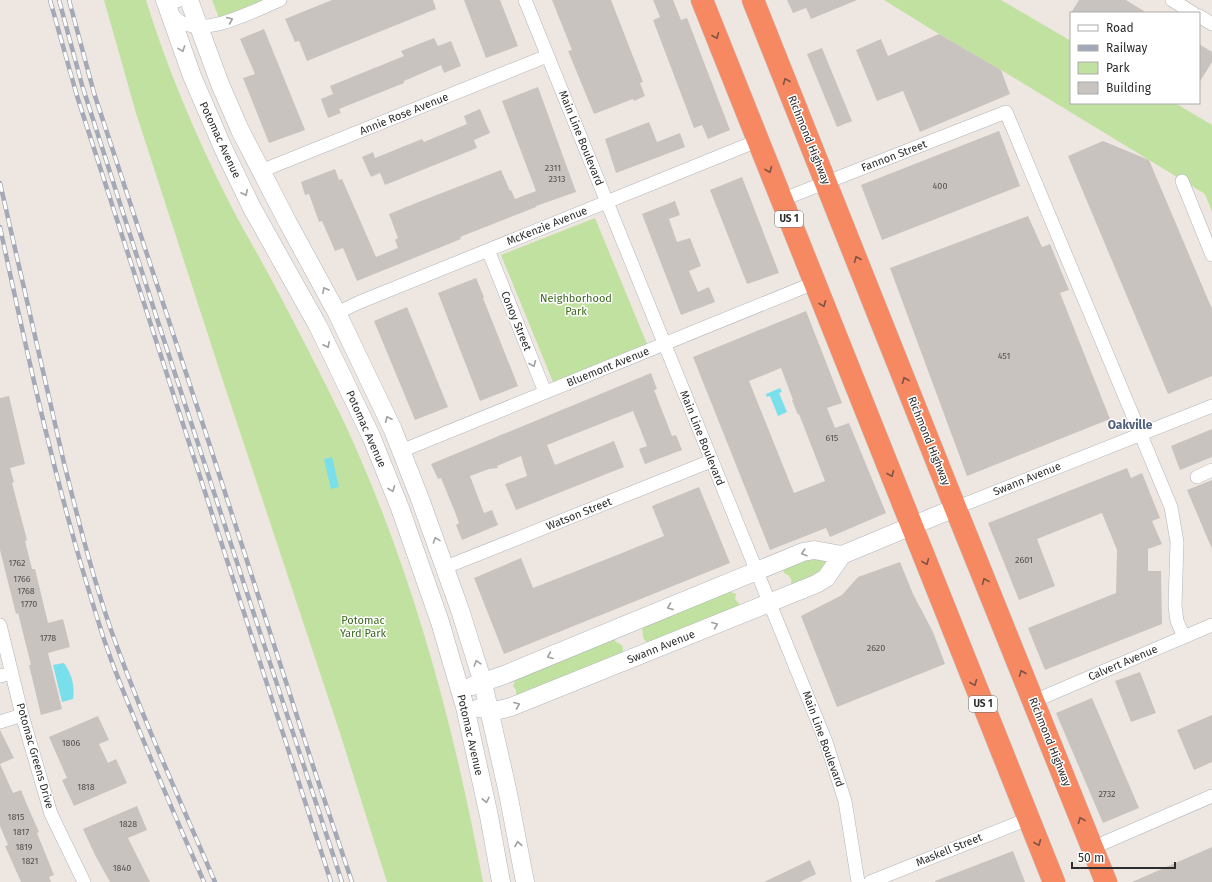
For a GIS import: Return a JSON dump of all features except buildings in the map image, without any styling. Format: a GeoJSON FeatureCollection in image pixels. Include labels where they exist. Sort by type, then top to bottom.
{"type":"FeatureCollection","features":[{"type":"Feature","properties":{"kind":"highway","name":"US 1"},"geometry":{"type":"LineString","coordinates":[[702,0],[1054,882]]}},
{"type":"Feature","properties":{"kind":"highway","name":"Richmond Highway"},"geometry":{"type":"LineString","coordinates":[[753,0],[955,508],[1106,882]]}},
{"type":"Feature","properties":{"kind":"street","name":"Potomac Avenue"},"geometry":{"type":"LineString","coordinates":[[189,0],[220,84],[240,130],[337,313],[393,430],[446,567],[483,683],[508,793],[525,882]]}},
{"type":"Feature","properties":{"kind":"street"},"geometry":{"type":"LineString","coordinates":[[170,4],[181,22],[199,27],[221,23],[280,0]]}},
{"type":"Feature","properties":{"kind":"street","name":"Main Line Boulevard"},"geometry":{"type":"LineString","coordinates":[[525,0],[820,727],[836,770],[848,819],[858,882]]}},
{"type":"Feature","properties":{"kind":"street"},"geometry":{"type":"LineString","coordinates":[[1172,0],[1191,12]]}},
{"type":"Feature","properties":{"kind":"street","name":"Potomac Avenue"},"geometry":{"type":"LineString","coordinates":[[170,4],[192,76],[223,148],[252,208],[318,326],[371,436],[400,508],[440,622],[465,707],[489,816],[501,882]]}},
{"type":"Feature","properties":{"kind":"street"},"geometry":{"type":"LineString","coordinates":[[1200,17],[1212,24]]}},
{"type":"Feature","properties":{"kind":"street","name":"Annie Rose Avenue"},"geometry":{"type":"LineString","coordinates":[[261,172],[547,56]]}},
{"type":"Feature","properties":{"kind":"street","name":"Fannon Street"},"geometry":{"type":"LineString","coordinates":[[782,200],[1006,112],[1140,434]]}},
{"type":"Feature","properties":{"kind":"street","name":"McKenzie Avenue"},"geometry":{"type":"LineString","coordinates":[[337,313],[360,302],[758,141]]}},
{"type":"Feature","properties":{"kind":"street"},"geometry":{"type":"LineString","coordinates":[[1182,181],[1212,255]]}},
{"type":"Feature","properties":{"kind":"street","name":"Conoy Street"},"geometry":{"type":"LineString","coordinates":[[488,250],[545,392]]}},
{"type":"Feature","properties":{"kind":"street","name":"Bluemont Avenue"},"geometry":{"type":"LineString","coordinates":[[401,451],[814,283]]}},
{"type":"Feature","properties":{"kind":"street","name":"Swann Avenue"},"geometry":{"type":"LineString","coordinates":[[465,707],[504,709],[516,705],[822,582],[830,574],[842,555],[955,508],[1212,406]]}},
{"type":"Feature","properties":{"kind":"street"},"geometry":{"type":"LineString","coordinates":[[1140,434],[1169,503],[1174,519],[1177,542],[1175,606],[1177,620],[1184,638]]}},
{"type":"Feature","properties":{"kind":"street","name":"Watson Street"},"geometry":{"type":"LineString","coordinates":[[446,567],[711,461]]}},
{"type":"Feature","properties":{"kind":"street"},"geometry":{"type":"LineString","coordinates":[[1196,476],[1212,470]]}},
{"type":"Feature","properties":{"kind":"street"},"geometry":{"type":"LineString","coordinates":[[460,690],[483,683],[808,551],[819,551],[842,555]]}},
{"type":"Feature","properties":{"kind":"street","name":"Potomac Greens Drive"},"geometry":{"type":"LineString","coordinates":[[0,625],[6,675],[22,715],[51,814],[84,882]]}},
{"type":"Feature","properties":{"kind":"street","name":"Calvert Avenue"},"geometry":{"type":"LineString","coordinates":[[1034,701],[1212,625]]}},
{"type":"Feature","properties":{"kind":"street"},"geometry":{"type":"LineString","coordinates":[[0,722],[22,715]]}},
{"type":"Feature","properties":{"kind":"street"},"geometry":{"type":"LineString","coordinates":[[1092,848],[1212,796]]}},
{"type":"Feature","properties":{"kind":"street","name":"Maskell Street"},"geometry":{"type":"LineString","coordinates":[[870,882],[1028,819]]}},
{"type":"Feature","properties":{"kind":"green space","name":"Potomac Yard Park"},"geometry":{"type":"Polygon","coordinates":[[[104,0],[146,0],[172,76],[215,174],[320,372],[368,477],[410,590],[428,648],[459,764],[483,882],[387,882],[339,730],[136,113],[104,0]]]}},
{"type":"Feature","properties":{"kind":"green space"},"geometry":{"type":"Polygon","coordinates":[[[212,0],[264,0],[219,18],[212,0]]]}},
{"type":"Feature","properties":{"kind":"green space"},"geometry":{"type":"Polygon","coordinates":[[[884,0],[1001,0],[1070,40],[1070,104],[1177,104],[1212,125],[1212,212],[1205,194],[884,0]]]}},
{"type":"Feature","properties":{"kind":"green space","name":"Neighborhood Park"},"geometry":{"type":"Polygon","coordinates":[[[595,218],[647,344],[553,382],[501,255],[595,218]]]}},
{"type":"Feature","properties":{"kind":"green space"},"geometry":{"type":"Polygon","coordinates":[[[810,557],[829,560],[831,567],[790,587],[791,578],[784,573],[783,568],[810,557]]]}},
{"type":"Feature","properties":{"kind":"green space"},"geometry":{"type":"Polygon","coordinates":[[[730,590],[736,594],[735,599],[740,605],[650,644],[645,640],[642,625],[730,590]]]}},
{"type":"Feature","properties":{"kind":"green space"},"geometry":{"type":"Polygon","coordinates":[[[613,637],[616,642],[622,645],[622,654],[520,696],[516,695],[516,690],[513,686],[516,679],[613,637]]]}},
{"type":"Feature","properties":{"kind":"water"},"geometry":{"type":"Polygon","coordinates":[[[780,388],[782,392],[779,393],[787,412],[778,416],[770,396],[767,397],[766,394],[780,388]]]}},
{"type":"Feature","properties":{"kind":"water"},"geometry":{"type":"Polygon","coordinates":[[[332,457],[339,487],[331,489],[324,459],[332,457]]]}},
{"type":"Feature","properties":{"kind":"water"},"geometry":{"type":"Polygon","coordinates":[[[64,663],[72,680],[74,694],[73,699],[62,702],[53,665],[64,663]]]}},
{"type":"Feature","properties":{"kind":"railway"},"geometry":{"type":"LineString","coordinates":[[50,0],[77,96],[331,882]]}},
{"type":"Feature","properties":{"kind":"railway"},"geometry":{"type":"LineString","coordinates":[[59,0],[82,85],[160,328],[342,882]]}},
{"type":"Feature","properties":{"kind":"railway"},"geometry":{"type":"LineString","coordinates":[[69,0],[94,93],[352,882]]}},
{"type":"Feature","properties":{"kind":"railway"},"geometry":{"type":"LineString","coordinates":[[0,183],[64,463],[98,589],[111,630],[135,693],[215,882]]}},
{"type":"Feature","properties":{"kind":"railway"},"geometry":{"type":"LineString","coordinates":[[0,227],[58,482],[86,583],[113,666],[204,882]]}},
{"type":"Feature","properties":{"kind":"district","name":"Oakville"},"geometry":{"type":"Point","coordinates":[1130,425]}}]}
